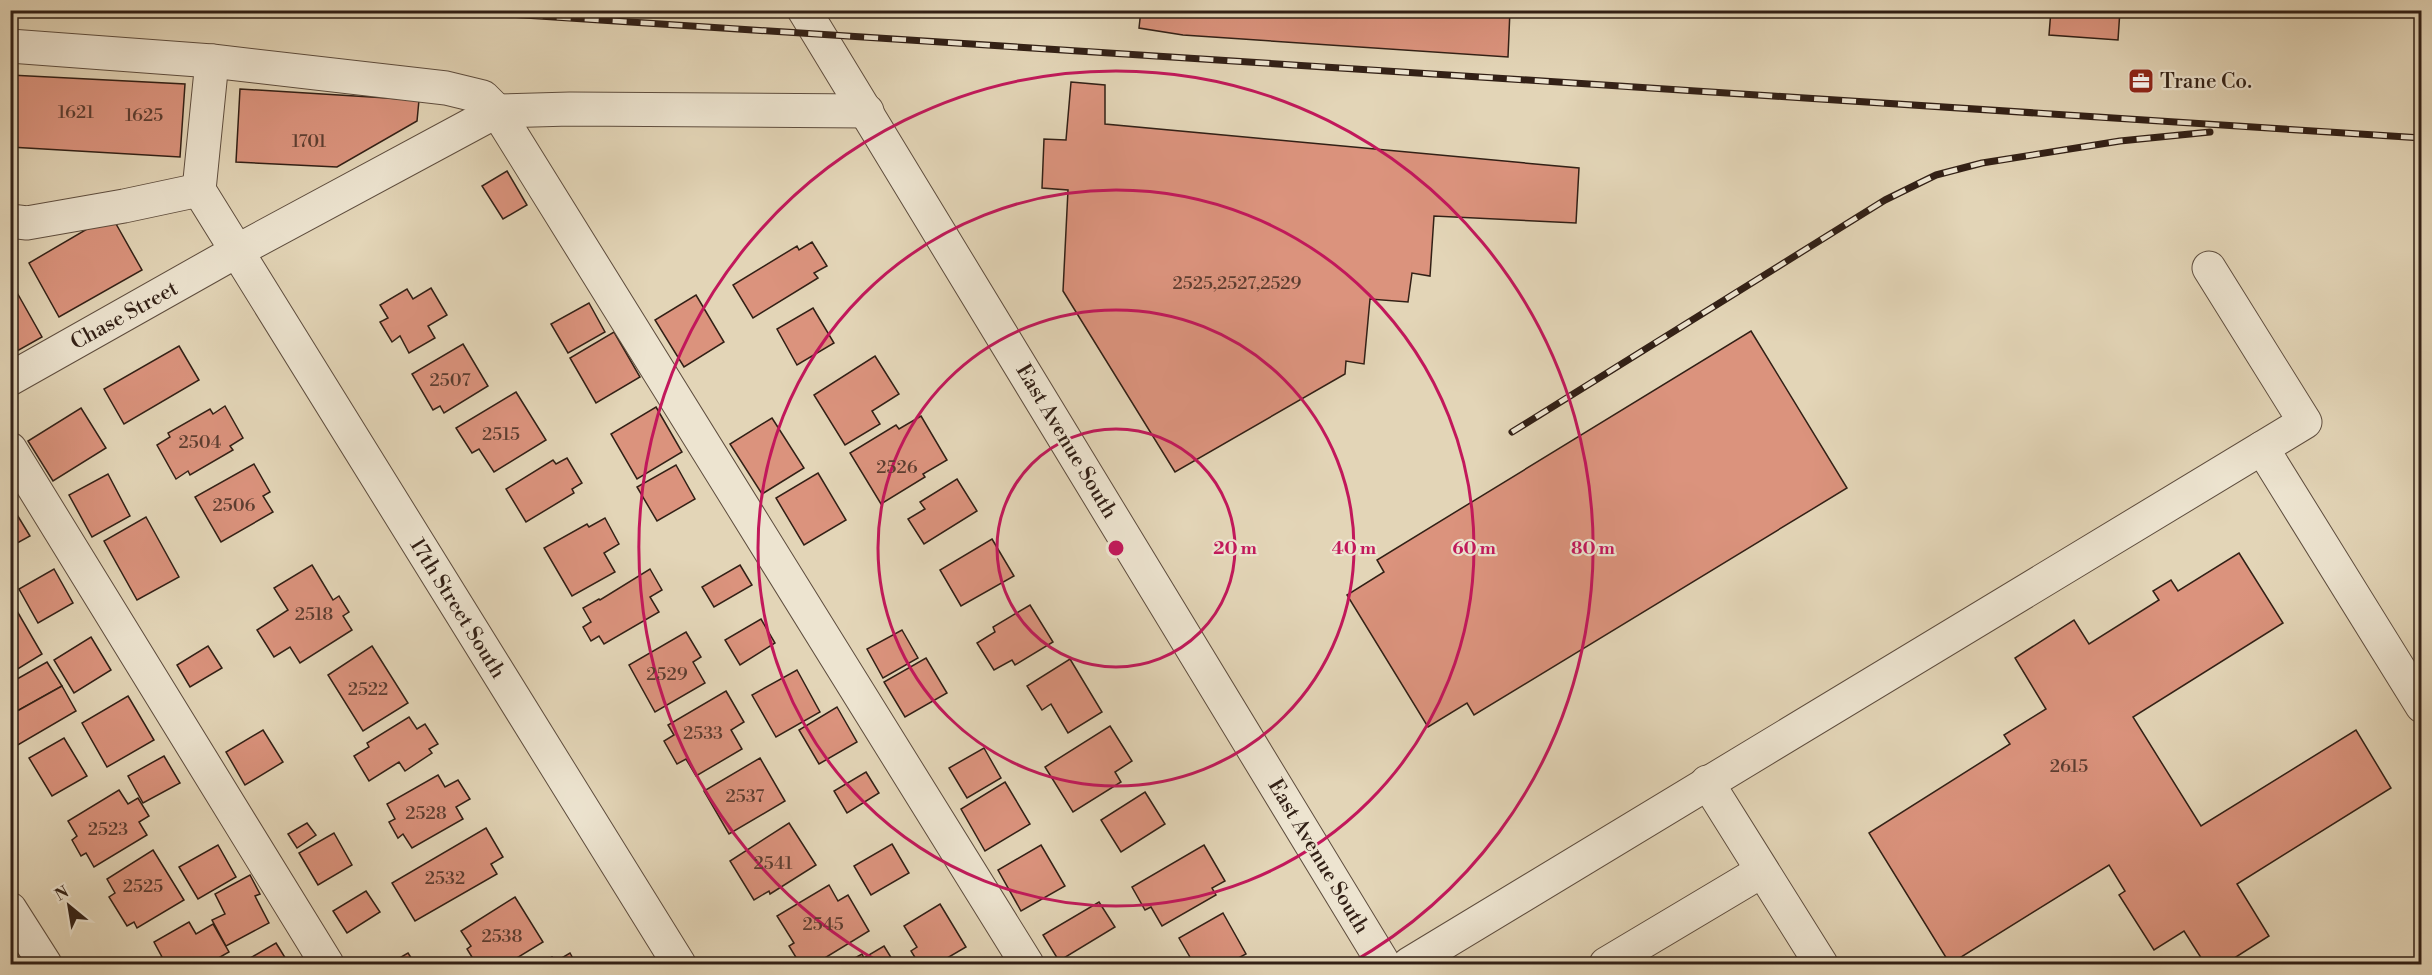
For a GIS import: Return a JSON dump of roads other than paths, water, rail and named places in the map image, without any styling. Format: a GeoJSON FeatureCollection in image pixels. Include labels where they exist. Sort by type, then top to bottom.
{"type":"FeatureCollection","features":[{"type":"Feature","properties":{"kind":"street","name":"East Avenue South"},"geometry":{"type":"LineString","coordinates":[[804,10],[867,111],[1374,961]]}},
{"type":"Feature","properties":{"kind":"street"},"geometry":{"type":"LineString","coordinates":[[10,46],[212,61],[446,88],[483,97],[497,111],[1027,964]]}},
{"type":"Feature","properties":{"kind":"street"},"geometry":{"type":"LineString","coordinates":[[10,221],[27,223],[124,206],[200,189],[212,61]]}},
{"type":"Feature","properties":{"kind":"street"},"geometry":{"type":"LineString","coordinates":[[497,111],[570,109],[867,111]]}},
{"type":"Feature","properties":{"kind":"street","name":"Chase Street"},"geometry":{"type":"LineString","coordinates":[[10,379],[237,251],[497,111]]}},
{"type":"Feature","properties":{"kind":"street","name":"17th Street South"},"geometry":{"type":"LineString","coordinates":[[200,189],[679,964]]}},
{"type":"Feature","properties":{"kind":"street"},"geometry":{"type":"LineString","coordinates":[[1409,964],[2305,422],[2209,268]]}},
{"type":"Feature","properties":{"kind":"street"},"geometry":{"type":"LineString","coordinates":[[2262,448],[2421,706]]}},
{"type":"Feature","properties":{"kind":"street"},"geometry":{"type":"LineString","coordinates":[[10,449],[327,964]]}},
{"type":"Feature","properties":{"kind":"street"},"geometry":{"type":"LineString","coordinates":[[1707,782],[1821,964]]}},
{"type":"Feature","properties":{"kind":"street"},"geometry":{"type":"LineString","coordinates":[[1606,964],[1762,871]]}},
{"type":"Feature","properties":{"kind":"street"},"geometry":{"type":"LineString","coordinates":[[10,909],[45,964]]}},
{"type":"Feature","properties":{"kind":"railway"},"geometry":{"type":"LineString","coordinates":[[445,10],[2422,138]]}},
{"type":"Feature","properties":{"kind":"railway"},"geometry":{"type":"LineString","coordinates":[[1512,432],[1885,200],[1936,175],[1982,163],[2120,141],[2210,132]]}},
{"type":"Feature","properties":{"kind":"place","name":"Trane Co."},"geometry":{"type":"Point","coordinates":[2141,81]}}]}
